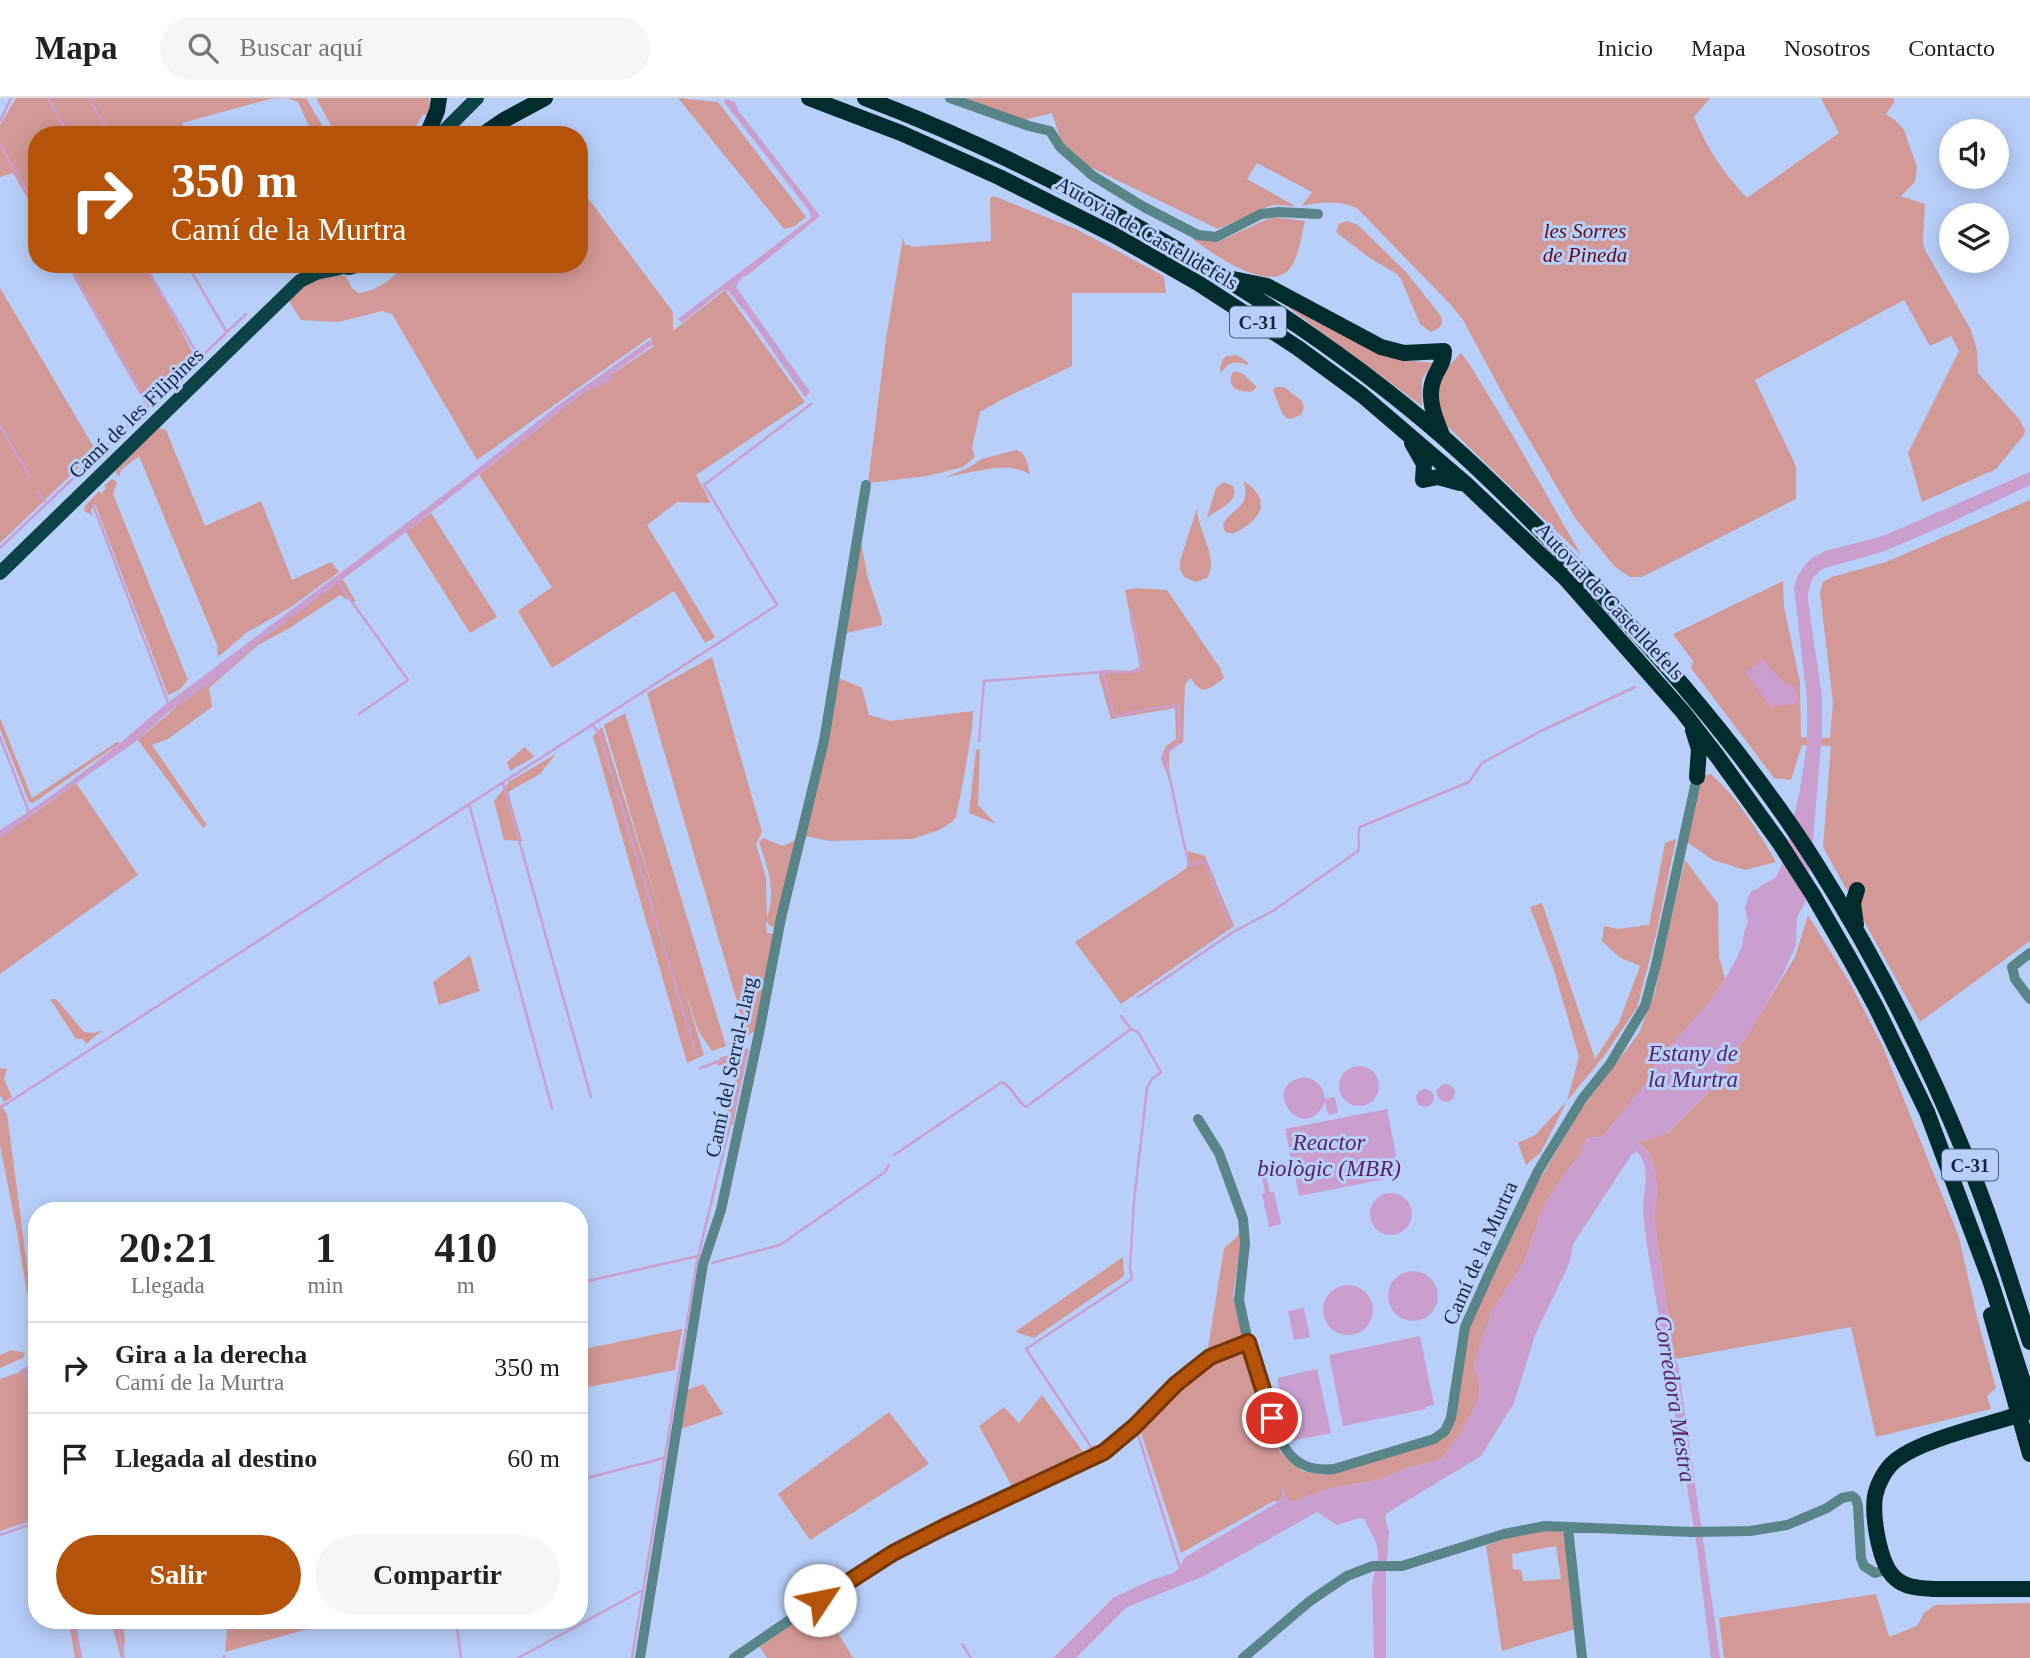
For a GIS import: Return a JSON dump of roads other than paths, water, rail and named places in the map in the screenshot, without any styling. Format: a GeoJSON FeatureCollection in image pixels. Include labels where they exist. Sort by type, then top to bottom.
{"type":"FeatureCollection","features":[{"type":"Feature","properties":{"kind":"highway"},"geometry":{"type":"LineString","coordinates":[[431,126],[439,98]]}},
{"type":"Feature","properties":{"kind":"highway"},"geometry":{"type":"LineString","coordinates":[[495,126],[545,98]]}},
{"type":"Feature","properties":{"kind":"highway","name":"Autovia de Castelldefels"},"geometry":{"type":"LineString","coordinates":[[808,98],[901,133],[1058,205],[1198,283],[1298,348],[1362,395],[1466,484],[1566,579],[1683,712],[1717,756],[1779,842],[1813,895],[1870,996],[1927,1112],[1961,1198],[2030,1403]]}},
{"type":"Feature","properties":{"kind":"highway","name":"Autovia de Castelldefels"},"geometry":{"type":"LineString","coordinates":[[865,98],[1005,157],[1067,188],[1224,277],[1335,351],[1443,437],[1533,522],[1656,653],[1719,728],[1785,817],[1818,867],[1865,948],[1923,1059],[1967,1159],[1989,1216],[2030,1342]]}},
{"type":"Feature","properties":{"kind":"highway"},"geometry":{"type":"LineString","coordinates":[[892,98],[933,125]]}},
{"type":"Feature","properties":{"kind":"highway"},"geometry":{"type":"LineString","coordinates":[[1224,277],[1268,286],[1381,347],[1404,353],[1444,351],[1444,360],[1433,380],[1431,399],[1443,437]]}},
{"type":"Feature","properties":{"kind":"highway"},"geometry":{"type":"LineString","coordinates":[[1406,433],[1424,464],[1423,480],[1438,477],[1466,484]]}},
{"type":"Feature","properties":{"kind":"highway"},"geometry":{"type":"LineString","coordinates":[[1683,712],[1698,743],[1697,777]]}},
{"type":"Feature","properties":{"kind":"highway"},"geometry":{"type":"LineString","coordinates":[[1697,777],[1703,771],[1716,770],[1739,789]]}},
{"type":"Feature","properties":{"kind":"highway"},"geometry":{"type":"LineString","coordinates":[[1961,1198],[2030,1454]]}},
{"type":"Feature","properties":{"kind":"highway"},"geometry":{"type":"LineString","coordinates":[[2025,1587],[1920,1588],[1896,1580],[1882,1556],[1875,1497],[1885,1472],[1894,1461],[1919,1447],[2030,1411]]}},
{"type":"Feature","properties":{"kind":"main road"},"geometry":{"type":"LineString","coordinates":[[449,126],[477,98]]}},
{"type":"Feature","properties":{"kind":"main road"},"geometry":{"type":"LineString","coordinates":[[300,281],[303,273]]}},
{"type":"Feature","properties":{"kind":"main road"},"geometry":{"type":"LineString","coordinates":[[300,281],[316,273]]}},
{"type":"Feature","properties":{"kind":"main road","name":"Camí de les Filipines"},"geometry":{"type":"LineString","coordinates":[[0,573],[300,281]]}},
{"type":"Feature","properties":{"kind":"street"},"geometry":{"type":"LineString","coordinates":[[950,98],[1050,131],[1060,147],[1093,176],[1198,235],[1216,237],[1261,214],[1318,214]]}},
{"type":"Feature","properties":{"kind":"street","name":"Camí del Serral-Llarg"},"geometry":{"type":"LineString","coordinates":[[640,1658],[704,1264],[721,1210],[781,918],[824,741],[866,485]]}},
{"type":"Feature","properties":{"kind":"street","name":"Camí de la Murtra"},"geometry":{"type":"LineString","coordinates":[[1248,1342],[1280,1443],[1294,1459],[1308,1468],[1334,1469],[1434,1439],[1445,1431],[1451,1418],[1465,1327],[1487,1279],[1538,1171],[1582,1099],[1610,1064],[1645,1006],[1697,777]]}},
{"type":"Feature","properties":{"kind":"street"},"geometry":{"type":"LineString","coordinates":[[2030,953],[2012,967],[2015,979],[2030,999]]}},
{"type":"Feature","properties":{"kind":"street"},"geometry":{"type":"LineString","coordinates":[[734,1658],[893,1553],[1104,1452],[1135,1426],[1176,1384],[1210,1357],[1248,1342],[1240,1300],[1245,1242],[1243,1219],[1219,1153],[1198,1118]]}},
{"type":"Feature","properties":{"kind":"street"},"geometry":{"type":"LineString","coordinates":[[1243,1658],[1310,1601],[1347,1576],[1373,1566],[1402,1566],[1504,1534],[1545,1526],[1692,1532],[1750,1531],[1787,1525],[1827,1508],[1842,1498],[1852,1496],[1858,1506],[1861,1558],[1864,1566],[1875,1573],[1888,1569]]}},
{"type":"Feature","properties":{"kind":"street"},"geometry":{"type":"LineString","coordinates":[[1568,1528],[1582,1658]]}},
{"type":"Feature","properties":{"kind":"water"},"geometry":{"type":"Polygon","coordinates":[[[726,99],[735,102],[738,110],[820,216],[748,275],[742,277],[736,287],[810,392],[805,397],[730,290],[723,290],[682,323],[678,319],[811,218],[810,212],[724,102],[726,99]]]}},
{"type":"Feature","properties":{"kind":"water"},"geometry":{"type":"Polygon","coordinates":[[[650,340],[654,344],[617,370],[610,381],[582,394],[406,532],[259,642],[221,676],[166,714],[138,740],[0,839],[0,830],[83,772],[161,708],[461,482],[557,406],[650,340]]]}},
{"type":"Feature","properties":{"kind":"water","name":"Estany de la Murtra"},"geometry":{"type":"Polygon","coordinates":[[[2030,472],[2030,485],[1882,552],[1825,568],[1813,578],[1808,601],[1822,696],[1822,733],[1813,840],[1805,903],[1797,917],[1796,945],[1783,974],[1717,1084],[1668,1133],[1637,1143],[1648,1151],[1655,1169],[1657,1190],[1654,1218],[1720,1658],[1711,1658],[1697,1547],[1646,1239],[1643,1206],[1644,1163],[1637,1152],[1632,1154],[1573,1244],[1570,1262],[1535,1335],[1514,1403],[1481,1456],[1387,1513],[1385,1517],[1389,1532],[1386,1658],[1374,1658],[1372,1586],[1378,1560],[1376,1542],[1364,1519],[1337,1525],[1317,1512],[1204,1576],[1127,1607],[1076,1658],[1053,1658],[1113,1598],[1173,1573],[1180,1568],[1184,1558],[1278,1502],[1282,1497],[1282,1486],[1289,1501],[1294,1501],[1327,1489],[1378,1480],[1442,1459],[1478,1401],[1480,1384],[1474,1366],[1479,1347],[1492,1310],[1524,1262],[1542,1210],[1580,1154],[1587,1138],[1602,1137],[1647,1082],[1648,1076],[1665,1051],[1712,999],[1742,946],[1748,922],[1745,909],[1748,897],[1751,892],[1776,877],[1782,865],[1799,795],[1807,744],[1807,700],[1794,588],[1798,575],[1812,558],[1825,551],[1883,536],[2030,472]]]}},
{"type":"Feature","properties":{"kind":"water"},"geometry":{"type":"Polygon","coordinates":[[[1763,659],[1779,678],[1794,687],[1798,696],[1796,703],[1772,708],[1745,673],[1763,659]]]}},
{"type":"Feature","properties":{"kind":"water"},"geometry":{"type":"Polygon","coordinates":[[[1359,1066],[1367,1067],[1373,1072],[1378,1078],[1378,1094],[1373,1100],[1367,1105],[1359,1106],[1351,1105],[1345,1100],[1340,1094],[1339,1086],[1340,1078],[1345,1072],[1351,1067],[1359,1066]]]}},
{"type":"Feature","properties":{"kind":"water"},"geometry":{"type":"Polygon","coordinates":[[[1304,1077],[1319,1084],[1325,1099],[1335,1097],[1338,1113],[1328,1115],[1325,1101],[1317,1114],[1307,1119],[1297,1117],[1289,1110],[1284,1091],[1290,1082],[1304,1077]]]}},
{"type":"Feature","properties":{"kind":"water"},"geometry":{"type":"Polygon","coordinates":[[[1446,1084],[1452,1087],[1455,1093],[1452,1099],[1446,1102],[1440,1099],[1437,1093],[1440,1087],[1446,1084]]]}},
{"type":"Feature","properties":{"kind":"water"},"geometry":{"type":"Polygon","coordinates":[[[1425,1089],[1431,1092],[1434,1098],[1431,1104],[1425,1107],[1419,1104],[1416,1098],[1419,1092],[1425,1089]]]}},
{"type":"Feature","properties":{"kind":"water","name":"Reactor biològic (MBR)"},"geometry":{"type":"Polygon","coordinates":[[[1387,1109],[1400,1176],[1299,1196],[1285,1129],[1387,1109]]]}},
{"type":"Feature","properties":{"kind":"water"},"geometry":{"type":"Polygon","coordinates":[[[1265,1172],[1270,1192],[1274,1192],[1281,1224],[1269,1227],[1262,1194],[1265,1193],[1261,1173],[1265,1172]]]}},
{"type":"Feature","properties":{"kind":"water"},"geometry":{"type":"Polygon","coordinates":[[[1391,1193],[1406,1199],[1412,1214],[1406,1229],[1391,1235],[1376,1229],[1370,1214],[1376,1199],[1391,1193]]]}},
{"type":"Feature","properties":{"kind":"water"},"geometry":{"type":"Polygon","coordinates":[[[1413,1271],[1430,1279],[1438,1296],[1430,1313],[1413,1321],[1396,1313],[1388,1296],[1396,1279],[1413,1271]]]}},
{"type":"Feature","properties":{"kind":"water"},"geometry":{"type":"Polygon","coordinates":[[[1348,1285],[1365,1293],[1373,1310],[1365,1327],[1348,1335],[1331,1327],[1323,1310],[1331,1293],[1348,1285]]]}},
{"type":"Feature","properties":{"kind":"water"},"geometry":{"type":"Polygon","coordinates":[[[1304,1308],[1310,1337],[1294,1340],[1288,1311],[1304,1308]]]}},
{"type":"Feature","properties":{"kind":"water"},"geometry":{"type":"Polygon","coordinates":[[[1420,1336],[1434,1405],[1343,1426],[1329,1355],[1420,1336]]]}},
{"type":"Feature","properties":{"kind":"water"},"geometry":{"type":"Polygon","coordinates":[[[1317,1369],[1331,1433],[1291,1441],[1277,1378],[1317,1369]]]}},
{"type":"Feature","properties":{"kind":"waterway"},"geometry":{"type":"LineString","coordinates":[[0,121],[11,98]]}},
{"type":"Feature","properties":{"kind":"waterway"},"geometry":{"type":"LineString","coordinates":[[48,98],[64,126]]}},
{"type":"Feature","properties":{"kind":"waterway"},"geometry":{"type":"LineString","coordinates":[[89,98],[105,126]]}},
{"type":"Feature","properties":{"kind":"waterway"},"geometry":{"type":"LineString","coordinates":[[0,144],[28,193]]}},
{"type":"Feature","properties":{"kind":"waterway"},"geometry":{"type":"LineString","coordinates":[[73,273],[149,406]]}},
{"type":"Feature","properties":{"kind":"waterway"},"geometry":{"type":"LineString","coordinates":[[149,273],[199,357]]}},
{"type":"Feature","properties":{"kind":"waterway"},"geometry":{"type":"LineString","coordinates":[[192,273],[226,331]]}},
{"type":"Feature","properties":{"kind":"waterway"},"geometry":{"type":"LineString","coordinates":[[728,288],[743,308]]}},
{"type":"Feature","properties":{"kind":"waterway"},"geometry":{"type":"LineString","coordinates":[[0,548],[246,314]]}},
{"type":"Feature","properties":{"kind":"waterway"},"geometry":{"type":"LineString","coordinates":[[0,1108],[777,605],[704,485],[811,404]]}},
{"type":"Feature","properties":{"kind":"waterway"},"geometry":{"type":"LineString","coordinates":[[0,426],[30,477]]}},
{"type":"Feature","properties":{"kind":"waterway"},"geometry":{"type":"LineString","coordinates":[[38,490],[46,504]]}},
{"type":"Feature","properties":{"kind":"waterway"},"geometry":{"type":"LineString","coordinates":[[93,505],[169,705]]}},
{"type":"Feature","properties":{"kind":"waterway"},"geometry":{"type":"LineString","coordinates":[[337,581],[408,680],[359,714]]}},
{"type":"Feature","properties":{"kind":"waterway"},"geometry":{"type":"LineString","coordinates":[[1131,610],[1143,669],[1103,672],[1114,715],[1179,705],[1178,743],[1164,754],[1183,838],[1190,866],[1203,861],[1206,863],[1229,923]]}},
{"type":"Feature","properties":{"kind":"waterway"},"geometry":{"type":"LineString","coordinates":[[979,741],[984,681],[1102,672]]}},
{"type":"Feature","properties":{"kind":"waterway"},"geometry":{"type":"LineString","coordinates":[[1138,997],[1233,932],[1273,911],[1358,851],[1360,827],[1469,782],[1482,763],[1541,731],[1635,687]]}},
{"type":"Feature","properties":{"kind":"waterway"},"geometry":{"type":"LineString","coordinates":[[592,724],[600,735],[696,1054]]}},
{"type":"Feature","properties":{"kind":"waterway"},"geometry":{"type":"LineString","coordinates":[[0,737],[29,812]]}},
{"type":"Feature","properties":{"kind":"waterway"},"geometry":{"type":"LineString","coordinates":[[503,783],[591,1097]]}},
{"type":"Feature","properties":{"kind":"waterway"},"geometry":{"type":"LineString","coordinates":[[469,804],[552,1108]]}},
{"type":"Feature","properties":{"kind":"waterway"},"geometry":{"type":"LineString","coordinates":[[1121,1016],[1131,1029],[1138,1032],[1161,1072],[1152,1079],[1147,1088],[1134,1201],[1130,1268],[1132,1279],[1026,1349],[1091,1447],[1107,1442],[1129,1423]]}},
{"type":"Feature","properties":{"kind":"waterway"},"geometry":{"type":"LineString","coordinates":[[894,1155],[1002,1082],[1026,1107],[1131,1029]]}},
{"type":"Feature","properties":{"kind":"waterway"},"geometry":{"type":"LineString","coordinates":[[632,1658],[697,1261],[748,1051],[700,1068]]}},
{"type":"Feature","properties":{"kind":"waterway"},"geometry":{"type":"LineString","coordinates":[[712,1263],[780,1245],[885,1172],[889,1165]]}},
{"type":"Feature","properties":{"kind":"waterway"},"geometry":{"type":"LineString","coordinates":[[588,1281],[698,1256]]}},
{"type":"Feature","properties":{"kind":"waterway"},"geometry":{"type":"LineString","coordinates":[[28,1368],[21,1371],[28,1385]]}},
{"type":"Feature","properties":{"kind":"waterway"},"geometry":{"type":"LineString","coordinates":[[1138,1435],[1180,1568]]}},
{"type":"Feature","properties":{"kind":"waterway"},"geometry":{"type":"LineString","coordinates":[[588,1478],[664,1458]]}},
{"type":"Feature","properties":{"kind":"waterway"},"geometry":{"type":"LineString","coordinates":[[0,1535],[28,1525]]}},
{"type":"Feature","properties":{"kind":"waterway"},"geometry":{"type":"LineString","coordinates":[[588,1620],[641,1591]]}},
{"type":"Feature","properties":{"kind":"waterway"},"geometry":{"type":"LineString","coordinates":[[75,1629],[81,1658]]}},
{"type":"Feature","properties":{"kind":"waterway"},"geometry":{"type":"LineString","coordinates":[[119,1629],[124,1658]]}},
{"type":"Feature","properties":{"kind":"waterway"},"geometry":{"type":"LineString","coordinates":[[457,1629],[461,1658]]}},
{"type":"Feature","properties":{"kind":"waterway"},"geometry":{"type":"LineString","coordinates":[[518,1658],[571,1629]]}},
{"type":"Feature","properties":{"kind":"waterway"},"geometry":{"type":"LineString","coordinates":[[962,1644],[971,1658]]}},
{"type":"Feature","properties":{"kind":"park label","name":"les Sorres de Pineda"},"geometry":{"type":"Point","coordinates":[1585,243]}},
{"type":"Feature","properties":{"kind":"water label","name":"Corredora Mestra"},"geometry":{"type":"Point","coordinates":[1675,1399]}}]}
